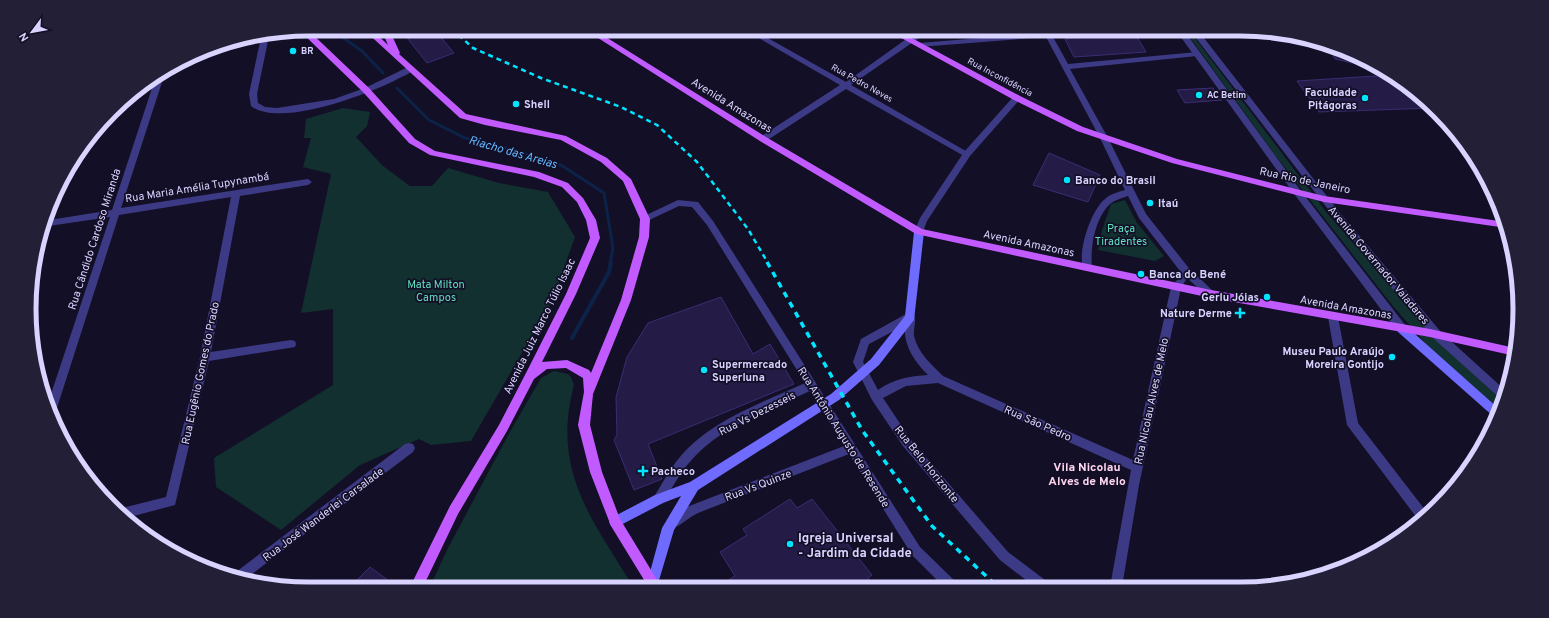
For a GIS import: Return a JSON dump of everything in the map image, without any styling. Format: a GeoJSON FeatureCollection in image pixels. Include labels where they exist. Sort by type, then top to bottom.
{"type":"FeatureCollection","features":[{"type":"Feature","properties":{"kind":"main road","name":"Avenida Juiz Marco Túlio Isaac"},"geometry":{"type":"LineString","coordinates":[[311,36],[366,90],[412,141],[433,153],[536,174],[565,185],[580,200],[591,220],[594,238],[571,294],[503,428],[454,510],[418,582]]}},
{"type":"Feature","properties":{"kind":"main road"},"geometry":{"type":"LineString","coordinates":[[375,36],[445,102],[463,116],[563,138],[604,160],[626,179],[644,218],[644,237],[626,300],[588,394]]}},
{"type":"Feature","properties":{"kind":"main road"},"geometry":{"type":"LineString","coordinates":[[388,36],[399,58]]}},
{"type":"Feature","properties":{"kind":"main road","name":"Avenida Amazonas"},"geometry":{"type":"LineString","coordinates":[[599,36],[763,139],[920,232],[1176,287],[1437,335],[1510,351]]}},
{"type":"Feature","properties":{"kind":"main road","name":"Rua Inconfidência"},"geometry":{"type":"LineString","coordinates":[[902,36],[1017,98],[1080,129],[1104,138]]}},
{"type":"Feature","properties":{"kind":"main road","name":"Rua Rio de Janeiro"},"geometry":{"type":"LineString","coordinates":[[1104,138],[1175,161],[1298,193],[1500,224]]}},
{"type":"Feature","properties":{"kind":"main road"},"geometry":{"type":"LineString","coordinates":[[616,522],[659,499],[694,486],[835,396],[875,362],[910,317],[920,232]]}},
{"type":"Feature","properties":{"kind":"main road","name":"Avenida Governador Valadares"},"geometry":{"type":"LineString","coordinates":[[1402,329],[1493,410]]}},
{"type":"Feature","properties":{"kind":"main road"},"geometry":{"type":"LineString","coordinates":[[530,376],[545,365],[567,364],[585,373],[588,377],[588,394],[584,425],[596,472],[616,522],[652,582]]}},
{"type":"Feature","properties":{"kind":"main road"},"geometry":{"type":"LineString","coordinates":[[655,582],[668,528],[694,486]]}},
{"type":"Feature","properties":{"kind":"street","name":"Rua Pedro Neves"},"geometry":{"type":"LineString","coordinates":[[759,36],[967,154]]}},
{"type":"Feature","properties":{"kind":"street"},"geometry":{"type":"LineString","coordinates":[[763,139],[846,85],[916,36]]}},
{"type":"Feature","properties":{"kind":"street"},"geometry":{"type":"LineString","coordinates":[[919,45],[1007,36]]}},
{"type":"Feature","properties":{"kind":"street"},"geometry":{"type":"LineString","coordinates":[[1048,36],[1104,138],[1142,216],[1185,270],[1211,294]]}},
{"type":"Feature","properties":{"kind":"street","name":"Avenida Governador Valadares"},"geometry":{"type":"LineString","coordinates":[[1184,36],[1298,193],[1402,329]]}},
{"type":"Feature","properties":{"kind":"street","name":"Avenida Governador Valadares"},"geometry":{"type":"LineString","coordinates":[[1198,36],[1324,198],[1437,335],[1500,393]]}},
{"type":"Feature","properties":{"kind":"street"},"geometry":{"type":"LineString","coordinates":[[263,40],[253,94],[254,104],[259,109],[275,111],[341,100],[411,69]]}},
{"type":"Feature","properties":{"kind":"street"},"geometry":{"type":"LineString","coordinates":[[1066,67],[1197,54]]}},
{"type":"Feature","properties":{"kind":"street","name":"Rua Cândido Cardoso Miranda"},"geometry":{"type":"LineString","coordinates":[[53,404],[158,81]]}},
{"type":"Feature","properties":{"kind":"street"},"geometry":{"type":"LineString","coordinates":[[920,232],[922,220],[967,154],[1017,98]]}},
{"type":"Feature","properties":{"kind":"street","name":"Rua Maria Amélia Tupynambá"},"geometry":{"type":"LineString","coordinates":[[49,223],[308,182]]}},
{"type":"Feature","properties":{"kind":"street"},"geometry":{"type":"LineString","coordinates":[[1087,267],[1086,257],[1089,239],[1104,205],[1109,200],[1130,192]]}},
{"type":"Feature","properties":{"kind":"street","name":"Rua Eugênio Gomes do Prado"},"geometry":{"type":"LineString","coordinates":[[127,512],[171,501],[205,357],[236,194]]}},
{"type":"Feature","properties":{"kind":"street","name":"Rua Antônio Augusto de Resende"},"geometry":{"type":"LineString","coordinates":[[644,218],[678,203],[694,204],[710,223],[916,551],[948,582]]}},
{"type":"Feature","properties":{"kind":"street","name":"Rua Nicolau Alves de Melo"},"geometry":{"type":"LineString","coordinates":[[1117,582],[1137,467],[1176,287],[1182,280],[1185,270]]}},
{"type":"Feature","properties":{"kind":"street","name":"Rua São Pedro"},"geometry":{"type":"LineString","coordinates":[[910,317],[909,335],[919,359],[939,379],[1137,467]]}},
{"type":"Feature","properties":{"kind":"street","name":"Rua Belo Horizonte"},"geometry":{"type":"LineString","coordinates":[[910,317],[865,342],[858,362],[876,397],[907,443],[1004,556],[1038,582]]}},
{"type":"Feature","properties":{"kind":"street"},"geometry":{"type":"LineString","coordinates":[[1333,317],[1353,425],[1420,514]]}},
{"type":"Feature","properties":{"kind":"street"},"geometry":{"type":"LineString","coordinates":[[205,357],[291,344]]}},
{"type":"Feature","properties":{"kind":"street","name":"Rua São Pedro"},"geometry":{"type":"LineString","coordinates":[[876,397],[893,385],[905,381],[939,379]]}},
{"type":"Feature","properties":{"kind":"street","name":"Rua Vs Dezesseis"},"geometry":{"type":"LineString","coordinates":[[659,499],[684,460],[703,442],[731,424],[812,385]]}},
{"type":"Feature","properties":{"kind":"street","name":"Rua José Wanderlei Carsalade"},"geometry":{"type":"LineString","coordinates":[[243,574],[409,448]]}},
{"type":"Feature","properties":{"kind":"street","name":"Rua Vs Quinze"},"geometry":{"type":"LineString","coordinates":[[668,528],[683,514],[694,509],[852,448]]}},
{"type":"Feature","properties":{"kind":"green space"},"geometry":{"type":"Polygon","coordinates":[[[1189,36],[1193,36],[1327,213],[1447,350],[1500,395],[1495,406],[1428,346],[1392,305],[1275,155],[1189,36]]]}},
{"type":"Feature","properties":{"kind":"green space","name":"Mata Milton Campos"},"geometry":{"type":"Polygon","coordinates":[[[343,108],[370,112],[367,126],[356,137],[383,166],[410,186],[432,186],[448,168],[499,183],[548,192],[575,237],[552,301],[471,441],[431,445],[419,439],[360,465],[281,530],[216,487],[214,458],[333,385],[333,309],[301,313],[331,174],[303,167],[311,138],[304,138],[306,119],[343,108]]]}},
{"type":"Feature","properties":{"kind":"green space","name":"Praça Tiradentes"},"geometry":{"type":"Polygon","coordinates":[[[1125,200],[1137,223],[1164,256],[1155,261],[1098,250],[1102,230],[1111,204],[1125,200]]]}},
{"type":"Feature","properties":{"kind":"green space"},"geometry":{"type":"Polygon","coordinates":[[[554,371],[568,374],[571,377],[574,385],[568,416],[568,443],[572,469],[590,516],[630,582],[432,582],[448,548],[511,430],[541,378],[554,371]]]}},
{"type":"Feature","properties":{"kind":"building"},"geometry":{"type":"Polygon","coordinates":[[[406,36],[440,36],[454,53],[427,63],[406,36]]]}},
{"type":"Feature","properties":{"kind":"building"},"geometry":{"type":"Polygon","coordinates":[[[1095,36],[1136,36],[1146,52],[1074,57],[1065,39],[1095,36]]]}},
{"type":"Feature","properties":{"kind":"building"},"geometry":{"type":"Polygon","coordinates":[[[1332,52],[1364,66],[1335,59],[1332,52]]]}},
{"type":"Feature","properties":{"kind":"building","name":"Faculdade Pitágoras"},"geometry":{"type":"Polygon","coordinates":[[[1381,76],[1406,92],[1425,108],[1319,112],[1297,81],[1381,76]]]}},
{"type":"Feature","properties":{"kind":"building","name":"AC Betim"},"geometry":{"type":"Polygon","coordinates":[[[1213,88],[1222,100],[1185,103],[1177,90],[1213,88]]]}},
{"type":"Feature","properties":{"kind":"building","name":"Banco do Brasil"},"geometry":{"type":"Polygon","coordinates":[[[1049,153],[1100,175],[1088,202],[1033,185],[1049,153]]]}},
{"type":"Feature","properties":{"kind":"building","name":"Supermercado Superluna"},"geometry":{"type":"Polygon","coordinates":[[[721,297],[753,354],[770,344],[794,384],[648,444],[662,479],[634,490],[614,440],[617,435],[616,397],[627,357],[648,323],[721,297]]]}},
{"type":"Feature","properties":{"kind":"building","name":"Igreja Universal - Jardim da Cidade"},"geometry":{"type":"Polygon","coordinates":[[[790,499],[797,508],[812,499],[872,575],[868,578],[871,582],[726,582],[735,576],[720,552],[747,535],[743,529],[790,499]]]}},
{"type":"Feature","properties":{"kind":"building"},"geometry":{"type":"Polygon","coordinates":[[[370,567],[390,582],[355,582],[370,567]]]}},
{"type":"Feature","properties":{"kind":"waterway","name":"Riacho das Areias"},"geometry":{"type":"LineString","coordinates":[[341,36],[362,51],[383,73]]}},
{"type":"Feature","properties":{"kind":"waterway","name":"Riacho das Areias"},"geometry":{"type":"LineString","coordinates":[[397,88],[429,120],[465,138],[499,146],[561,165],[604,193],[613,248],[610,263]]}},
{"type":"Feature","properties":{"kind":"waterway","name":"Riacho das Areias"},"geometry":{"type":"LineString","coordinates":[[572,338],[609,272],[611,262]]}},
{"type":"Feature","properties":{"kind":"railway"},"geometry":{"type":"LineString","coordinates":[[460,36],[473,48],[541,78],[621,107],[657,125],[697,162],[748,229],[768,263]]}},
{"type":"Feature","properties":{"kind":"railway"},"geometry":{"type":"LineString","coordinates":[[767,262],[862,430],[932,526],[993,582]]}},
{"type":"Feature","properties":{"kind":"place","name":"BR"},"geometry":{"type":"Point","coordinates":[293,51]}},
{"type":"Feature","properties":{"kind":"place","name":"AC Betim"},"geometry":{"type":"Point","coordinates":[1199,95]}},
{"type":"Feature","properties":{"kind":"place","name":"Faculdade Pitágoras"},"geometry":{"type":"Point","coordinates":[1365,98]}},
{"type":"Feature","properties":{"kind":"place","name":"Shell"},"geometry":{"type":"Point","coordinates":[516,104]}},
{"type":"Feature","properties":{"kind":"place","name":"Banco do Brasil"},"geometry":{"type":"Point","coordinates":[1067,180]}},
{"type":"Feature","properties":{"kind":"place","name":"Itaú"},"geometry":{"type":"Point","coordinates":[1150,203]}},
{"type":"Feature","properties":{"kind":"place","name":"Banca do Bené"},"geometry":{"type":"Point","coordinates":[1141,274]}},
{"type":"Feature","properties":{"kind":"place","name":"Gerlu Jóias"},"geometry":{"type":"Point","coordinates":[1267,297]}},
{"type":"Feature","properties":{"kind":"place","name":"Nature Derme"},"geometry":{"type":"Point","coordinates":[1240,313]}},
{"type":"Feature","properties":{"kind":"place","name":"Museu Paulo Araújo Moreira Gontijo"},"geometry":{"type":"Point","coordinates":[1392,357]}},
{"type":"Feature","properties":{"kind":"place","name":"Supermercado Superluna"},"geometry":{"type":"Point","coordinates":[704,370]}},
{"type":"Feature","properties":{"kind":"place","name":"Pacheco"},"geometry":{"type":"Point","coordinates":[643,471]}},
{"type":"Feature","properties":{"kind":"place","name":"Igreja Universal - Jardim da Cidade"},"geometry":{"type":"Point","coordinates":[790,544]}},
{"type":"Feature","properties":{"kind":"district","name":"Vila Nicolau Alves de Melo"},"geometry":{"type":"Point","coordinates":[1087,474]}}]}
